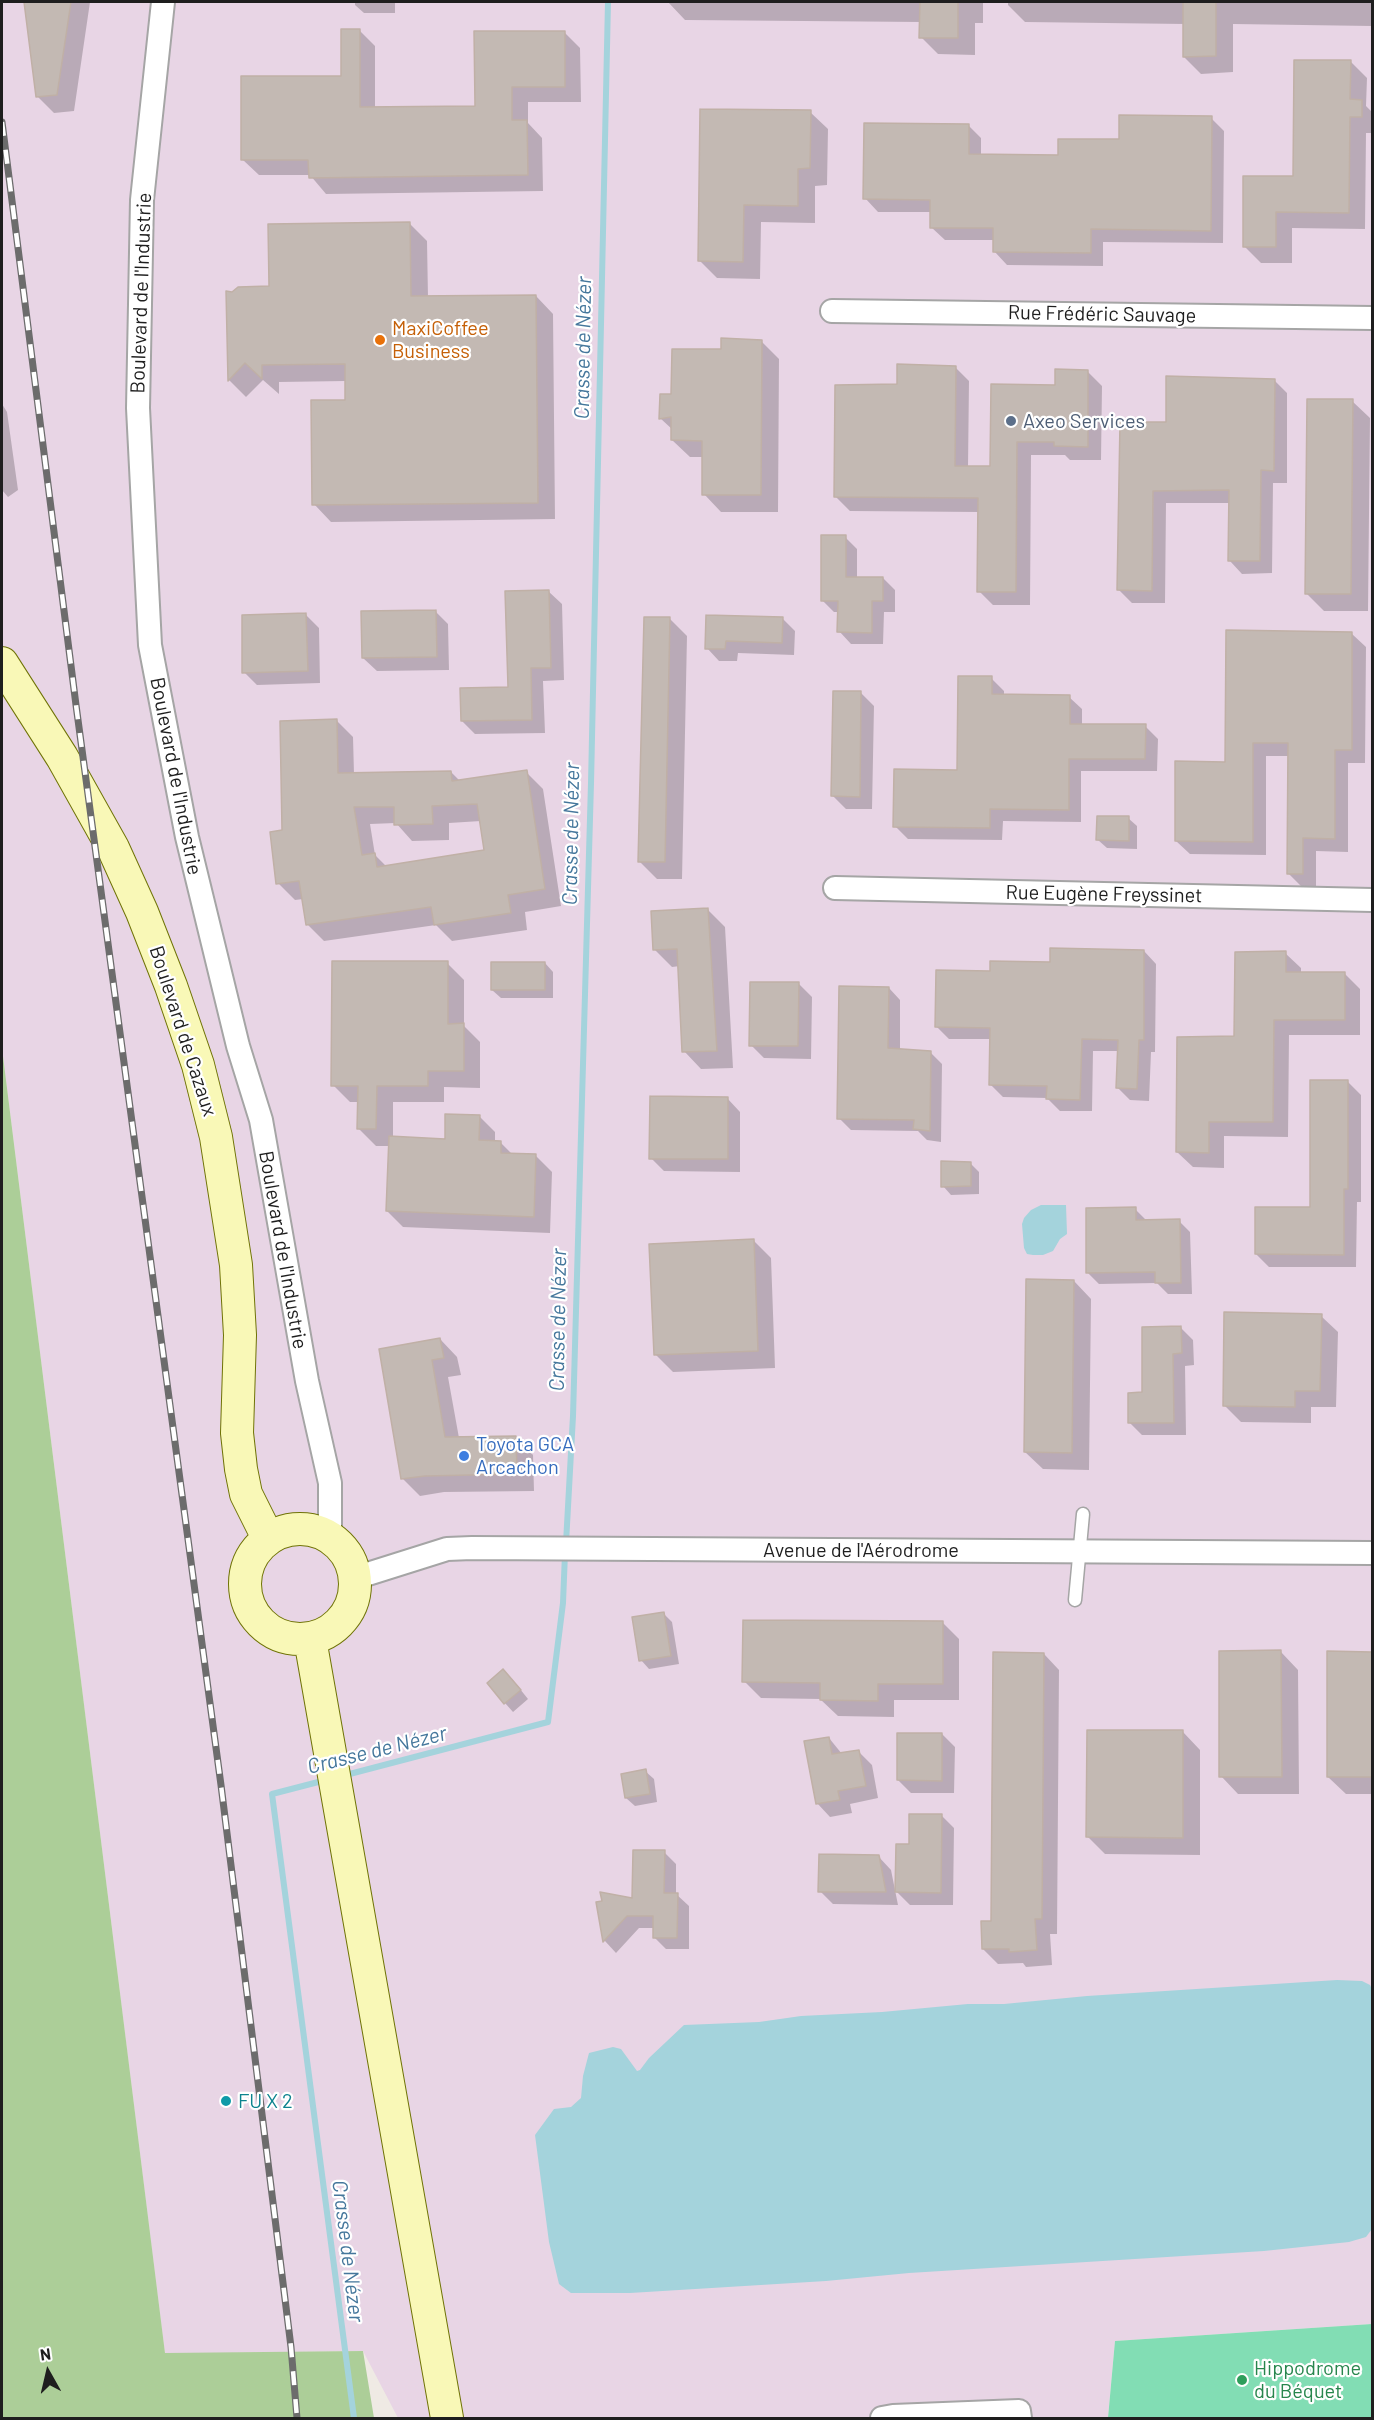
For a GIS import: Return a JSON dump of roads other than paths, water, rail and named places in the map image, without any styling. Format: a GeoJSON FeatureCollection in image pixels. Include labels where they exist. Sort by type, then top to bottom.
{"type":"FeatureCollection","features":[{"type":"Feature","properties":{"kind":"main road","name":"Boulevard de Cazaux"},"geometry":{"type":"LineString","coordinates":[[2,663],[62,757],[112,848],[163,965],[198,1065],[216,1137],[236,1264],[240,1335],[237,1433],[241,1469],[246,1494],[268,1538]]}},
{"type":"Feature","properties":{"kind":"main road"},"geometry":{"type":"LineString","coordinates":[[299,1528],[315,1531],[330,1538],[343,1548],[351,1563],[355,1578],[352,1603],[339,1624],[310,1639],[291,1639],[273,1633],[258,1621],[248,1606],[244,1587],[246,1568],[254,1551],[268,1538],[283,1531],[299,1528]]}},
{"type":"Feature","properties":{"kind":"main road"},"geometry":{"type":"LineString","coordinates":[[310,1639],[447,2418]]}},
{"type":"Feature","properties":{"kind":"street","name":"Boulevard de l'Industrie"},"geometry":{"type":"LineString","coordinates":[[163,2],[142,200],[138,384],[150,645],[186,837],[238,1046],[261,1120],[307,1381],[330,1483],[330,1538]]}},
{"type":"Feature","properties":{"kind":"street","name":"Rue Frédéric Sauvage"},"geometry":{"type":"LineString","coordinates":[[832,311],[1372,318]]}},
{"type":"Feature","properties":{"kind":"street","name":"Rue Eugène Freyssinet"},"geometry":{"type":"LineString","coordinates":[[835,888],[1372,900]]}},
{"type":"Feature","properties":{"kind":"street","name":"Avenue de l'Aérodrome"},"geometry":{"type":"LineString","coordinates":[[355,1578],[447,1549],[1372,1553]]}},
{"type":"Feature","properties":{"kind":"street"},"geometry":{"type":"LineString","coordinates":[[882,2418],[1019,2412],[1020,2418]]}},
{"type":"Feature","properties":{"kind":"lane"},"geometry":{"type":"LineString","coordinates":[[1074,1600],[1081,1552],[1083,1514]]}},
{"type":"Feature","properties":{"kind":"water"},"geometry":{"type":"Polygon","coordinates":[[[1041,1205],[1066,1205],[1067,1234],[1060,1239],[1053,1251],[1043,1255],[1027,1254],[1024,1248],[1022,1224],[1031,1210],[1041,1205]]]}},
{"type":"Feature","properties":{"kind":"water"},"geometry":{"type":"Polygon","coordinates":[[[1337,1980],[1362,1981],[1370,1985],[1372,1989],[1372,2229],[1366,2237],[1349,2242],[1264,2251],[630,2293],[571,2293],[559,2284],[549,2242],[535,2135],[554,2109],[571,2107],[581,2098],[583,2076],[589,2053],[613,2047],[621,2049],[637,2071],[684,2025],[759,2022],[801,2016],[1337,1980]]]}},
{"type":"Feature","properties":{"kind":"waterway","name":"Crasse de Nézer"},"geometry":{"type":"LineString","coordinates":[[566,1543],[573,1416],[591,783],[608,2]]}},
{"type":"Feature","properties":{"kind":"waterway","name":"Crasse de Nézer"},"geometry":{"type":"LineString","coordinates":[[342,1776],[548,1722],[563,1603],[565,1553]]}},
{"type":"Feature","properties":{"kind":"waterway","name":"Crasse de Nézer"},"geometry":{"type":"LineString","coordinates":[[326,1780],[272,1794],[354,2418]]}},
{"type":"Feature","properties":{"kind":"railway"},"geometry":{"type":"LineString","coordinates":[[2,122],[76,705],[221,1785],[291,2347],[297,2418]]}},
{"type":"Feature","properties":{"kind":"place","name":"MaxiCoffee Business"},"geometry":{"type":"Point","coordinates":[380,340]}},
{"type":"Feature","properties":{"kind":"place","name":"Axeo Services"},"geometry":{"type":"Point","coordinates":[1011,421]}},
{"type":"Feature","properties":{"kind":"place","name":"Toyota GCA Arcachon"},"geometry":{"type":"Point","coordinates":[464,1456]}},
{"type":"Feature","properties":{"kind":"place","name":"FU X 2"},"geometry":{"type":"Point","coordinates":[226,2101]}},
{"type":"Feature","properties":{"kind":"place","name":"Hippodrome du Béquet"},"geometry":{"type":"Point","coordinates":[1242,2380]}}]}
